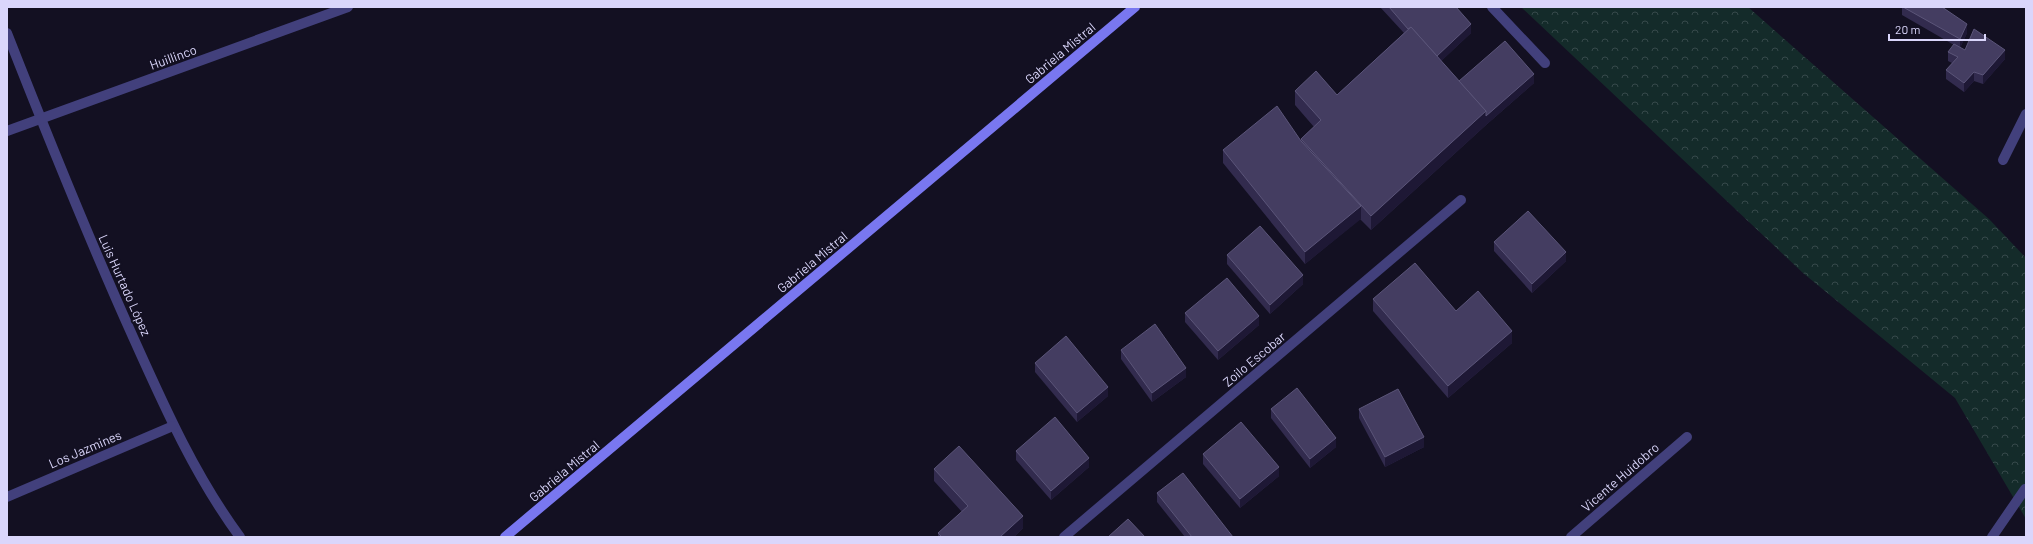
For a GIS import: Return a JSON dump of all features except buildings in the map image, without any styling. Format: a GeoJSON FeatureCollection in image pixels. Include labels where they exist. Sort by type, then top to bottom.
{"type":"FeatureCollection","features":[{"type":"Feature","properties":{"kind":"street","name":"Huillinco"},"geometry":{"type":"LineString","coordinates":[[7,131],[348,7]]}},
{"type":"Feature","properties":{"kind":"street","name":"Gabriela Mistral"},"geometry":{"type":"LineString","coordinates":[[505,537],[1135,7]]}},
{"type":"Feature","properties":{"kind":"street"},"geometry":{"type":"LineString","coordinates":[[1492,7],[1545,63]]}},
{"type":"Feature","properties":{"kind":"street","name":"Luis Hurtado López"},"geometry":{"type":"LineString","coordinates":[[7,33],[40,118],[107,280],[173,426],[222,512],[240,537]]}},
{"type":"Feature","properties":{"kind":"street"},"geometry":{"type":"LineString","coordinates":[[2003,160],[2026,114]]}},
{"type":"Feature","properties":{"kind":"street","name":"Zoilo Escobar"},"geometry":{"type":"LineString","coordinates":[[1064,537],[1461,200]]}},
{"type":"Feature","properties":{"kind":"street","name":"Los Jazmines"},"geometry":{"type":"LineString","coordinates":[[7,497],[173,426]]}},
{"type":"Feature","properties":{"kind":"street","name":"Vicente Huidobro"},"geometry":{"type":"LineString","coordinates":[[1571,537],[1687,437]]}},
{"type":"Feature","properties":{"kind":"street"},"geometry":{"type":"LineString","coordinates":[[1992,537],[2025,489]]}},
{"type":"Feature","properties":{"kind":"green space"},"geometry":{"type":"Polygon","coordinates":[[[1521,7],[1748,7],[1989,219],[2026,258],[2026,519],[1955,398],[1803,273],[1521,7]]]}}]}
